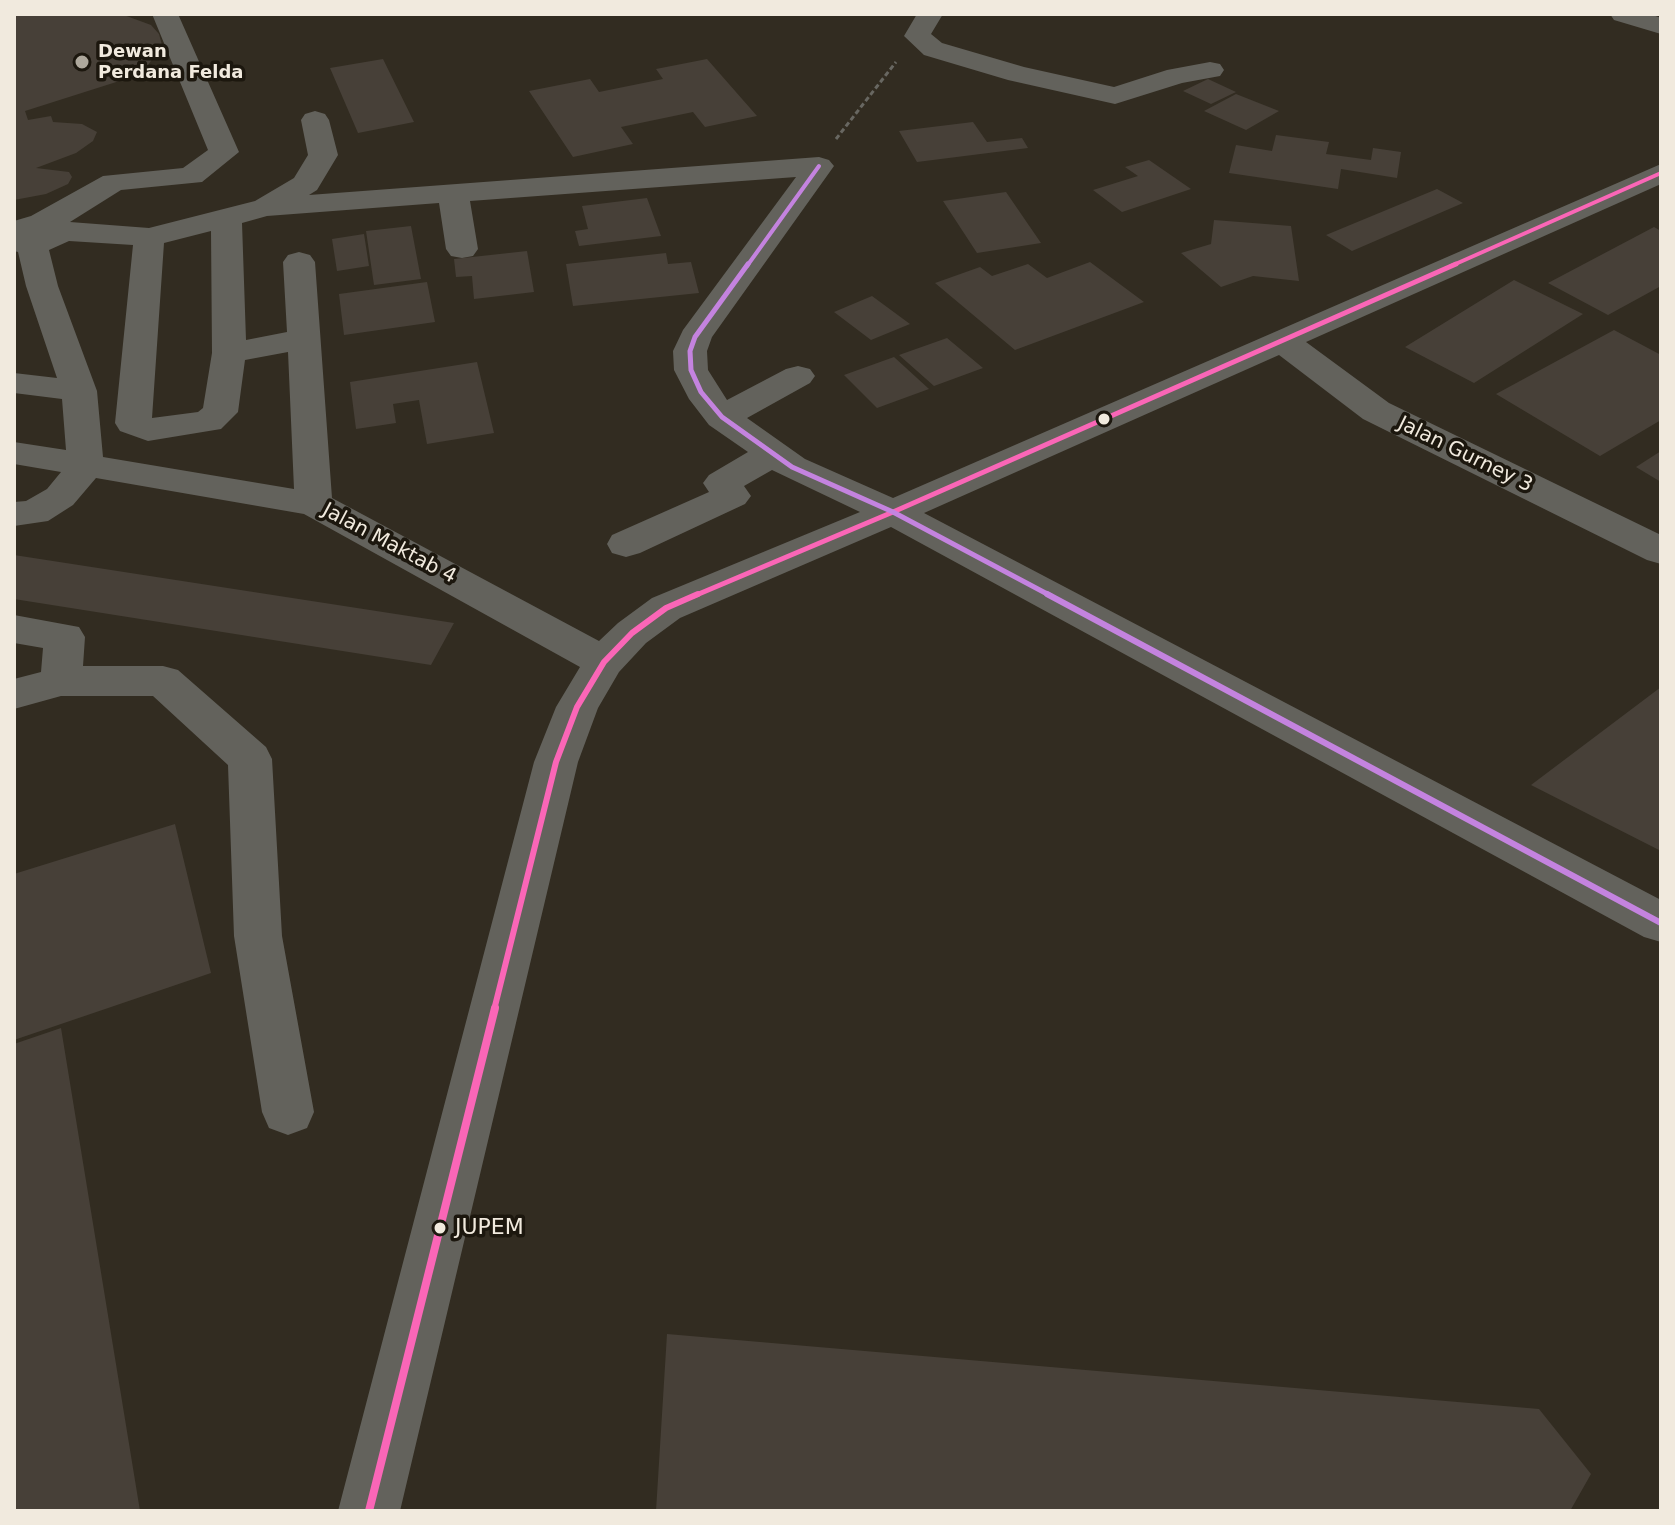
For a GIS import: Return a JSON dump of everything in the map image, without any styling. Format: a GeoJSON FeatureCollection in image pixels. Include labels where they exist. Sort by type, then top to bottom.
{"type":"FeatureCollection","features":[{"type":"Feature","properties":{"kind":"street"},"geometry":{"type":"LineString","coordinates":[[34,231],[114,182],[191,176],[224,152],[165,14]]}},
{"type":"Feature","properties":{"kind":"street"},"geometry":{"type":"LineString","coordinates":[[1623,14],[1661,26]]}},
{"type":"Feature","properties":{"kind":"street"},"geometry":{"type":"LineString","coordinates":[[924,25],[933,49],[1018,74],[1115,96],[1177,76],[1210,70]]}},
{"type":"Feature","properties":{"kind":"street"},"geometry":{"type":"LineString","coordinates":[[266,207],[306,184],[323,155],[315,120]]}},
{"type":"Feature","properties":{"kind":"street"},"geometry":{"type":"LineString","coordinates":[[34,231],[149,237],[266,207],[819,166]]}},
{"type":"Feature","properties":{"kind":"street"},"geometry":{"type":"LineString","coordinates":[[819,166],[695,337],[690,351],[691,370],[701,392],[722,417],[792,467],[893,512],[1661,923]]}},
{"type":"Feature","properties":{"kind":"street"},"geometry":{"type":"LineString","coordinates":[[369,1511],[556,762],[577,707],[604,662],[632,633],[666,608],[1655,181]]}},
{"type":"Feature","properties":{"kind":"street"},"geometry":{"type":"LineString","coordinates":[[453,193],[462,249]]}},
{"type":"Feature","properties":{"kind":"street"},"geometry":{"type":"LineString","coordinates":[[149,237],[133,423],[148,430],[208,421],[220,412],[229,353],[226,216]]}},
{"type":"Feature","properties":{"kind":"street"},"geometry":{"type":"LineString","coordinates":[[14,514],[35,512],[60,497],[86,467],[79,391],[28,295],[34,231]]}},
{"type":"Feature","properties":{"kind":"street"},"geometry":{"type":"LineString","coordinates":[[299,262],[314,504]]}},
{"type":"Feature","properties":{"kind":"street"},"geometry":{"type":"LineString","coordinates":[[229,353],[304,339]]}},
{"type":"Feature","properties":{"kind":"street","name":"Jalan Gurney 3"},"geometry":{"type":"LineString","coordinates":[[1281,340],[1376,411],[1661,551]]}},
{"type":"Feature","properties":{"kind":"street"},"geometry":{"type":"LineString","coordinates":[[722,417],[798,376]]}},
{"type":"Feature","properties":{"kind":"street"},"geometry":{"type":"LineString","coordinates":[[14,383],[79,391]]}},
{"type":"Feature","properties":{"kind":"street","name":"Jalan Maktab 4"},"geometry":{"type":"LineString","coordinates":[[14,453],[314,504],[604,662]]}},
{"type":"Feature","properties":{"kind":"street"},"geometry":{"type":"LineString","coordinates":[[626,544],[732,496],[722,483],[772,454]]}},
{"type":"Feature","properties":{"kind":"street"},"geometry":{"type":"LineString","coordinates":[[14,629],[65,637],[61,681]]}},
{"type":"Feature","properties":{"kind":"street"},"geometry":{"type":"LineString","coordinates":[[14,694],[61,681],[163,681],[250,759],[258,936],[288,1112]]}},
{"type":"Feature","properties":{"kind":"path"},"geometry":{"type":"LineString","coordinates":[[819,166],[846,123],[924,25]]}},
{"type":"Feature","properties":{"kind":"building","name":"Dewan Perdana Felda"},"geometry":{"type":"Polygon","coordinates":[[[14,14],[121,14],[151,25],[159,34],[162,45],[146,68],[132,77],[25,111],[28,120],[51,116],[53,122],[82,124],[97,132],[93,141],[76,153],[36,168],[69,172],[72,177],[68,184],[46,194],[14,200],[14,14]]]}},
{"type":"Feature","properties":{"kind":"building"},"geometry":{"type":"Polygon","coordinates":[[[383,59],[414,122],[358,133],[330,68],[383,59]]]}},
{"type":"Feature","properties":{"kind":"building"},"geometry":{"type":"Polygon","coordinates":[[[707,59],[757,116],[705,127],[693,112],[621,127],[633,144],[573,157],[529,91],[590,79],[599,92],[663,79],[656,69],[707,59]]]}},
{"type":"Feature","properties":{"kind":"building"},"geometry":{"type":"Polygon","coordinates":[[[1208,79],[1236,92],[1211,104],[1183,91],[1208,79]]]}},
{"type":"Feature","properties":{"kind":"building"},"geometry":{"type":"Polygon","coordinates":[[[1236,94],[1279,111],[1246,130],[1204,111],[1236,94]]]}},
{"type":"Feature","properties":{"kind":"building"},"geometry":{"type":"Polygon","coordinates":[[[973,122],[987,142],[1022,138],[1028,148],[917,162],[899,131],[973,122]]]}},
{"type":"Feature","properties":{"kind":"building"},"geometry":{"type":"Polygon","coordinates":[[[1276,135],[1329,142],[1326,154],[1371,160],[1373,148],[1401,152],[1397,178],[1341,169],[1338,189],[1229,173],[1236,145],[1272,151],[1276,135]]]}},
{"type":"Feature","properties":{"kind":"building"},"geometry":{"type":"Polygon","coordinates":[[[1149,160],[1191,189],[1122,212],[1093,190],[1138,176],[1125,167],[1149,160]]]}},
{"type":"Feature","properties":{"kind":"building"},"geometry":{"type":"Polygon","coordinates":[[[1437,189],[1463,203],[1352,251],[1326,235],[1437,189]]]}},
{"type":"Feature","properties":{"kind":"building"},"geometry":{"type":"Polygon","coordinates":[[[1006,192],[1041,243],[977,253],[943,201],[1006,192]]]}},
{"type":"Feature","properties":{"kind":"building"},"geometry":{"type":"Polygon","coordinates":[[[647,198],[661,236],[579,246],[575,231],[588,229],[582,206],[647,198]]]}},
{"type":"Feature","properties":{"kind":"building"},"geometry":{"type":"Polygon","coordinates":[[[1214,220],[1291,226],[1299,281],[1253,276],[1221,287],[1181,253],[1211,244],[1214,220]]]}},
{"type":"Feature","properties":{"kind":"building"},"geometry":{"type":"Polygon","coordinates":[[[411,226],[421,279],[374,285],[366,231],[411,226]]]}},
{"type":"Feature","properties":{"kind":"building"},"geometry":{"type":"Polygon","coordinates":[[[1654,227],[1661,231],[1661,286],[1608,315],[1548,283],[1654,227]]]}},
{"type":"Feature","properties":{"kind":"building"},"geometry":{"type":"Polygon","coordinates":[[[364,234],[369,266],[337,271],[332,239],[364,234]]]}},
{"type":"Feature","properties":{"kind":"building"},"geometry":{"type":"Polygon","coordinates":[[[527,251],[534,292],[474,299],[472,276],[456,277],[454,259],[527,251]]]}},
{"type":"Feature","properties":{"kind":"building"},"geometry":{"type":"Polygon","coordinates":[[[666,253],[668,264],[691,262],[699,293],[573,306],[566,264],[666,253]]]}},
{"type":"Feature","properties":{"kind":"building"},"geometry":{"type":"Polygon","coordinates":[[[1090,262],[1144,302],[1015,350],[935,283],[980,267],[992,276],[1028,264],[1047,278],[1090,262]]]}},
{"type":"Feature","properties":{"kind":"building"},"geometry":{"type":"Polygon","coordinates":[[[1514,280],[1583,314],[1474,383],[1405,347],[1514,280]]]}},
{"type":"Feature","properties":{"kind":"building"},"geometry":{"type":"Polygon","coordinates":[[[427,282],[435,322],[344,335],[339,294],[427,282]]]}},
{"type":"Feature","properties":{"kind":"building"},"geometry":{"type":"Polygon","coordinates":[[[872,296],[910,324],[871,340],[834,312],[872,296]]]}},
{"type":"Feature","properties":{"kind":"building"},"geometry":{"type":"Polygon","coordinates":[[[1614,330],[1661,355],[1661,420],[1600,456],[1496,394],[1614,330]]]}},
{"type":"Feature","properties":{"kind":"building"},"geometry":{"type":"Polygon","coordinates":[[[947,338],[983,368],[934,386],[899,355],[947,338]]]}},
{"type":"Feature","properties":{"kind":"building"},"geometry":{"type":"Polygon","coordinates":[[[894,357],[929,389],[877,408],[844,375],[894,357]]]}},
{"type":"Feature","properties":{"kind":"building"},"geometry":{"type":"Polygon","coordinates":[[[477,362],[494,433],[427,444],[419,400],[393,404],[396,423],[356,429],[350,382],[477,362]]]}},
{"type":"Feature","properties":{"kind":"building"},"geometry":{"type":"Polygon","coordinates":[[[1661,451],[1661,482],[1636,467],[1661,451]]]}},
{"type":"Feature","properties":{"kind":"building"},"geometry":{"type":"Polygon","coordinates":[[[14,555],[454,623],[431,665],[14,599],[14,555]]]}},
{"type":"Feature","properties":{"kind":"building"},"geometry":{"type":"Polygon","coordinates":[[[1661,687],[1661,851],[1531,785],[1661,687]]]}},
{"type":"Feature","properties":{"kind":"building"},"geometry":{"type":"Polygon","coordinates":[[[175,824],[211,973],[14,1040],[14,874],[175,824]]]}},
{"type":"Feature","properties":{"kind":"building"},"geometry":{"type":"Polygon","coordinates":[[[61,1028],[140,1511],[14,1511],[14,1044],[61,1028]]]}},
{"type":"Feature","properties":{"kind":"building"},"geometry":{"type":"Polygon","coordinates":[[[667,1334],[1539,1409],[1591,1474],[1570,1511],[656,1511],[667,1334]]]}},
{"type":"Feature","properties":{"kind":"transit line"},"geometry":{"type":"LineString","coordinates":[[819,166],[695,337],[690,351],[691,370],[701,392],[722,417],[792,467],[893,512],[1661,923]]}},
{"type":"Feature","properties":{"kind":"transit line"},"geometry":{"type":"LineString","coordinates":[[369,1511],[556,762],[577,707],[604,662],[632,633],[666,608],[893,512],[1661,173]]}},
{"type":"Feature","properties":{"kind":"place","name":"Dewan Perdana Felda"},"geometry":{"type":"Point","coordinates":[82,62]}},
{"type":"Feature","properties":{"kind":"place","name":"JUPEM"},"geometry":{"type":"Point","coordinates":[440,1228]}}]}
